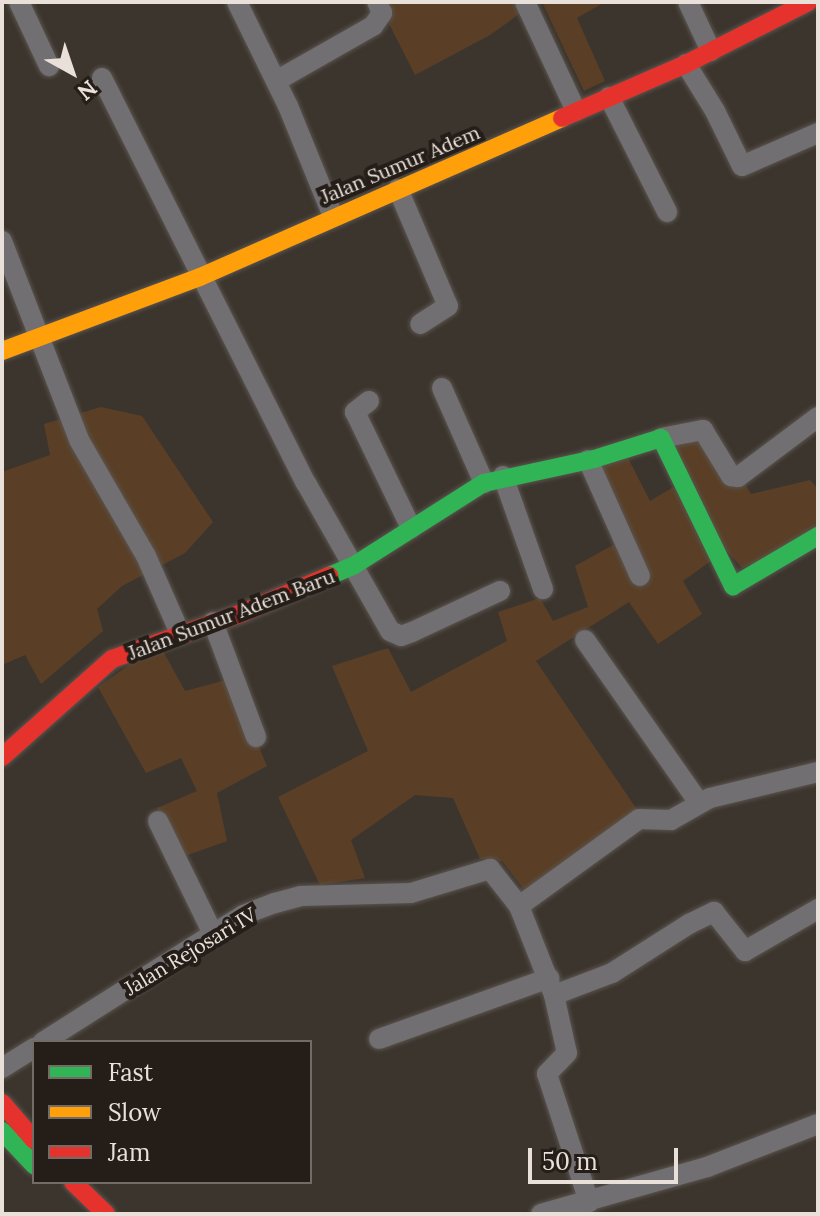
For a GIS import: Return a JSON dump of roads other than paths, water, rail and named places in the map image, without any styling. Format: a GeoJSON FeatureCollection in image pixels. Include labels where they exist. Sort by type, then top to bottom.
{"type":"FeatureCollection","features":[{"type":"Feature","properties":{"kind":"street"},"geometry":{"type":"LineString","coordinates":[[19,2],[49,66]]}},
{"type":"Feature","properties":{"kind":"street"},"geometry":{"type":"LineString","coordinates":[[237,2],[276,81],[333,216]]}},
{"type":"Feature","properties":{"kind":"street"},"geometry":{"type":"LineString","coordinates":[[276,81],[373,26],[382,13],[377,2]]}},
{"type":"Feature","properties":{"kind":"street"},"geometry":{"type":"LineString","coordinates":[[525,2],[576,111]]}},
{"type":"Feature","properties":{"kind":"street"},"geometry":{"type":"LineString","coordinates":[[688,2],[711,51]]}},
{"type":"Feature","properties":{"kind":"street","name":"Jalan Sumur Adem"},"geometry":{"type":"LineString","coordinates":[[2,351],[200,277],[333,216],[686,64],[781,9],[808,2]]}},
{"type":"Feature","properties":{"kind":"street"},"geometry":{"type":"LineString","coordinates":[[686,64],[715,111],[742,166],[818,133]]}},
{"type":"Feature","properties":{"kind":"street","name":"Jalan Sumur Adem Baru"},"geometry":{"type":"LineString","coordinates":[[102,78],[200,277],[353,566]]}},
{"type":"Feature","properties":{"kind":"street"},"geometry":{"type":"LineString","coordinates":[[609,97],[667,212]]}},
{"type":"Feature","properties":{"kind":"street"},"geometry":{"type":"LineString","coordinates":[[398,189],[448,306],[420,324]]}},
{"type":"Feature","properties":{"kind":"street"},"geometry":{"type":"LineString","coordinates":[[2,241],[37,340],[79,440],[146,556],[180,633]]}},
{"type":"Feature","properties":{"kind":"street"},"geometry":{"type":"LineString","coordinates":[[442,388],[493,479],[543,589]]}},
{"type":"Feature","properties":{"kind":"street"},"geometry":{"type":"LineString","coordinates":[[369,401],[355,412],[411,528]]}},
{"type":"Feature","properties":{"kind":"street"},"geometry":{"type":"LineString","coordinates":[[818,417],[738,477],[731,476],[701,429],[661,438],[733,586],[818,536]]}},
{"type":"Feature","properties":{"kind":"street","name":"Jalan Sumur Adem Baru"},"geometry":{"type":"LineString","coordinates":[[2,757],[112,659],[353,566],[493,479],[588,460],[661,438]]}},
{"type":"Feature","properties":{"kind":"street"},"geometry":{"type":"LineString","coordinates":[[588,460],[640,576]]}},
{"type":"Feature","properties":{"kind":"street"},"geometry":{"type":"LineString","coordinates":[[353,566],[394,635],[412,632],[500,591]]}},
{"type":"Feature","properties":{"kind":"street"},"geometry":{"type":"LineString","coordinates":[[213,622],[256,737]]}},
{"type":"Feature","properties":{"kind":"street"},"geometry":{"type":"LineString","coordinates":[[585,640],[699,803]]}},
{"type":"Feature","properties":{"kind":"street"},"geometry":{"type":"LineString","coordinates":[[589,1202],[547,1074],[567,1053],[552,986],[519,906],[632,823],[671,820],[699,803],[818,772]]}},
{"type":"Feature","properties":{"kind":"street"},"geometry":{"type":"LineString","coordinates":[[158,821],[213,934]]}},
{"type":"Feature","properties":{"kind":"street","name":"Jalan Rejosari IV"},"geometry":{"type":"LineString","coordinates":[[46,1040],[243,915],[301,896],[411,893],[490,869],[519,906]]}},
{"type":"Feature","properties":{"kind":"street"},"geometry":{"type":"LineString","coordinates":[[379,1039],[552,986],[612,973],[689,924],[714,912],[745,951],[818,909]]}},
{"type":"Feature","properties":{"kind":"street"},"geometry":{"type":"LineString","coordinates":[[2,1068],[32,1049]]}},
{"type":"Feature","properties":{"kind":"street"},"geometry":{"type":"LineString","coordinates":[[2,1103],[32,1138]]}},
{"type":"Feature","properties":{"kind":"street"},"geometry":{"type":"LineString","coordinates":[[541,1214],[707,1167],[818,1124]]}},
{"type":"Feature","properties":{"kind":"street"},"geometry":{"type":"LineString","coordinates":[[2,1131],[32,1163]]}},
{"type":"Feature","properties":{"kind":"street"},"geometry":{"type":"LineString","coordinates":[[52,1184],[80,1214]]}},
{"type":"Feature","properties":{"kind":"street"},"geometry":{"type":"LineString","coordinates":[[75,1184],[106,1214]]}}]}
